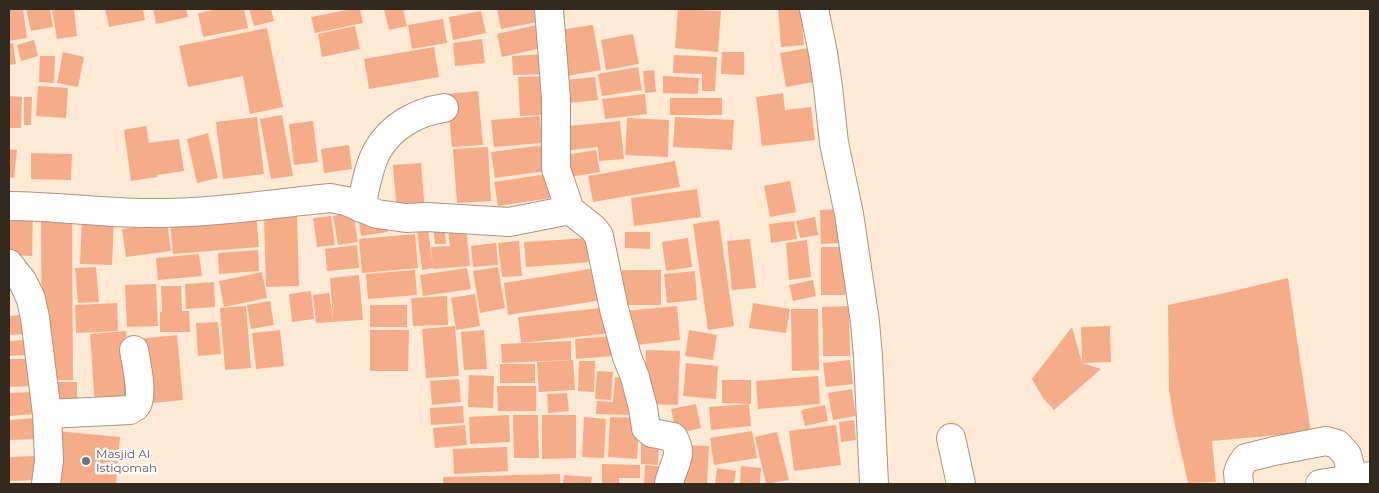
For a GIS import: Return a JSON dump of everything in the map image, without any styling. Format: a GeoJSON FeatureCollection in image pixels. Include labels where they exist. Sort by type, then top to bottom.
{"type":"FeatureCollection","features":[{"type":"Feature","properties":{"kind":"street"},"geometry":{"type":"LineString","coordinates":[[550,9],[556,99],[556,169],[570,210],[594,229],[599,236],[614,309],[627,357],[635,377],[646,428],[652,433],[673,437],[678,444],[678,452],[669,484]]}},
{"type":"Feature","properties":{"kind":"street"},"geometry":{"type":"LineString","coordinates":[[814,9],[823,53],[834,143],[850,223],[865,322],[874,484]]}},
{"type":"Feature","properties":{"kind":"street"},"geometry":{"type":"LineString","coordinates":[[361,208],[371,167],[384,140],[410,119],[431,110],[444,108]]}},
{"type":"Feature","properties":{"kind":"street"},"geometry":{"type":"LineString","coordinates":[[9,206],[147,213],[185,212],[330,198],[346,201],[377,214],[391,217],[427,217],[509,222],[570,210]]}},
{"type":"Feature","properties":{"kind":"street"},"geometry":{"type":"LineString","coordinates":[[9,264],[23,282],[31,299],[35,318],[47,414],[49,460],[46,484]]}},
{"type":"Feature","properties":{"kind":"street"},"geometry":{"type":"LineString","coordinates":[[47,414],[130,410],[136,406],[139,400],[139,390],[134,350]]}},
{"type":"Feature","properties":{"kind":"street"},"geometry":{"type":"LineString","coordinates":[[951,438],[961,484]]}},
{"type":"Feature","properties":{"kind":"street"},"geometry":{"type":"LineString","coordinates":[[1239,484],[1238,473],[1241,464],[1246,458],[1326,441],[1337,444],[1362,477],[1320,484]]}},
{"type":"Feature","properties":{"kind":"building"},"geometry":{"type":"Polygon","coordinates":[[[9,9],[23,9],[27,38],[9,41],[9,9]]]}},
{"type":"Feature","properties":{"kind":"building"},"geometry":{"type":"Polygon","coordinates":[[[26,9],[50,9],[53,27],[31,31],[26,9]]]}},
{"type":"Feature","properties":{"kind":"building"},"geometry":{"type":"Polygon","coordinates":[[[52,9],[74,9],[77,36],[57,39],[52,9]]]}},
{"type":"Feature","properties":{"kind":"building"},"geometry":{"type":"Polygon","coordinates":[[[105,9],[143,9],[145,20],[109,27],[105,9]]]}},
{"type":"Feature","properties":{"kind":"building"},"geometry":{"type":"Polygon","coordinates":[[[153,9],[186,9],[188,17],[156,24],[153,9]]]}},
{"type":"Feature","properties":{"kind":"building"},"geometry":{"type":"Polygon","coordinates":[[[218,9],[244,9],[248,28],[203,37],[198,13],[218,9]]]}},
{"type":"Feature","properties":{"kind":"building"},"geometry":{"type":"Polygon","coordinates":[[[249,9],[271,9],[274,21],[254,26],[249,9]]]}},
{"type":"Feature","properties":{"kind":"building"},"geometry":{"type":"Polygon","coordinates":[[[360,9],[363,23],[315,33],[311,17],[360,9]]]}},
{"type":"Feature","properties":{"kind":"building"},"geometry":{"type":"Polygon","coordinates":[[[384,9],[403,9],[407,26],[389,30],[384,9]]]}},
{"type":"Feature","properties":{"kind":"building"},"geometry":{"type":"Polygon","coordinates":[[[497,9],[536,9],[538,22],[501,29],[497,9]]]}},
{"type":"Feature","properties":{"kind":"building"},"geometry":{"type":"Polygon","coordinates":[[[678,9],[721,11],[718,52],[675,48],[678,9]]]}},
{"type":"Feature","properties":{"kind":"building"},"geometry":{"type":"Polygon","coordinates":[[[778,9],[801,9],[804,45],[781,47],[778,9]]]}},
{"type":"Feature","properties":{"kind":"building"},"geometry":{"type":"Polygon","coordinates":[[[481,11],[486,33],[453,40],[449,17],[481,11]]]}},
{"type":"Feature","properties":{"kind":"building"},"geometry":{"type":"Polygon","coordinates":[[[443,19],[447,43],[412,49],[408,25],[443,19]]]}},
{"type":"Feature","properties":{"kind":"building"},"geometry":{"type":"Polygon","coordinates":[[[541,24],[546,47],[502,57],[497,34],[541,24]]]}},
{"type":"Feature","properties":{"kind":"building"},"geometry":{"type":"Polygon","coordinates":[[[593,25],[601,70],[561,77],[553,31],[593,25]]]}},
{"type":"Feature","properties":{"kind":"building"},"geometry":{"type":"Polygon","coordinates":[[[355,26],[360,49],[322,57],[318,34],[355,26]]]}},
{"type":"Feature","properties":{"kind":"building"},"geometry":{"type":"Polygon","coordinates":[[[267,28],[283,107],[250,114],[243,76],[188,87],[179,46],[267,28]]]}},
{"type":"Feature","properties":{"kind":"building"},"geometry":{"type":"Polygon","coordinates":[[[633,34],[639,64],[606,70],[601,40],[633,34]]]}},
{"type":"Feature","properties":{"kind":"building"},"geometry":{"type":"Polygon","coordinates":[[[482,39],[485,63],[455,66],[453,43],[482,39]]]}},
{"type":"Feature","properties":{"kind":"building"},"geometry":{"type":"Polygon","coordinates":[[[34,40],[38,56],[21,61],[17,45],[34,40]]]}},
{"type":"Feature","properties":{"kind":"building"},"geometry":{"type":"Polygon","coordinates":[[[13,43],[16,64],[9,65],[9,44],[13,43]]]}},
{"type":"Feature","properties":{"kind":"building"},"geometry":{"type":"Polygon","coordinates":[[[434,47],[439,77],[369,89],[364,59],[434,47]]]}},
{"type":"Feature","properties":{"kind":"building"},"geometry":{"type":"Polygon","coordinates":[[[808,48],[813,82],[786,87],[780,53],[808,48]]]}},
{"type":"Feature","properties":{"kind":"building"},"geometry":{"type":"Polygon","coordinates":[[[63,52],[84,57],[78,87],[57,83],[63,52]]]}},
{"type":"Feature","properties":{"kind":"building"},"geometry":{"type":"Polygon","coordinates":[[[722,52],[744,52],[744,75],[721,74],[722,52]]]}},
{"type":"Feature","properties":{"kind":"building"},"geometry":{"type":"Polygon","coordinates":[[[547,54],[548,74],[513,75],[512,56],[547,54]]]}},
{"type":"Feature","properties":{"kind":"building"},"geometry":{"type":"Polygon","coordinates":[[[674,55],[717,57],[715,91],[702,91],[702,74],[673,73],[674,55]]]}},
{"type":"Feature","properties":{"kind":"building"},"geometry":{"type":"Polygon","coordinates":[[[40,56],[55,56],[54,83],[39,82],[40,56]]]}},
{"type":"Feature","properties":{"kind":"building"},"geometry":{"type":"Polygon","coordinates":[[[638,67],[642,90],[602,96],[598,74],[638,67]]]}},
{"type":"Feature","properties":{"kind":"building"},"geometry":{"type":"Polygon","coordinates":[[[654,70],[656,92],[645,93],[643,71],[654,70]]]}},
{"type":"Feature","properties":{"kind":"building"},"geometry":{"type":"Polygon","coordinates":[[[546,76],[547,115],[520,116],[518,77],[546,76]]]}},
{"type":"Feature","properties":{"kind":"building"},"geometry":{"type":"Polygon","coordinates":[[[663,76],[699,78],[698,94],[663,93],[663,76]]]}},
{"type":"Feature","properties":{"kind":"building"},"geometry":{"type":"Polygon","coordinates":[[[595,77],[598,100],[568,103],[565,80],[595,77]]]}},
{"type":"Feature","properties":{"kind":"building"},"geometry":{"type":"Polygon","coordinates":[[[38,86],[68,88],[66,118],[36,116],[38,86]]]}},
{"type":"Feature","properties":{"kind":"building"},"geometry":{"type":"Polygon","coordinates":[[[478,91],[483,145],[452,147],[447,94],[478,91]]]}},
{"type":"Feature","properties":{"kind":"building"},"geometry":{"type":"Polygon","coordinates":[[[783,93],[785,110],[811,107],[815,140],[762,146],[756,97],[783,93]]]}},
{"type":"Feature","properties":{"kind":"building"},"geometry":{"type":"Polygon","coordinates":[[[645,94],[647,114],[605,119],[602,99],[645,94]]]}},
{"type":"Feature","properties":{"kind":"building"},"geometry":{"type":"Polygon","coordinates":[[[9,96],[22,97],[21,128],[9,128],[9,96]]]}},
{"type":"Feature","properties":{"kind":"building"},"geometry":{"type":"Polygon","coordinates":[[[24,97],[32,97],[31,125],[24,125],[24,97]]]}},
{"type":"Feature","properties":{"kind":"building"},"geometry":{"type":"Polygon","coordinates":[[[670,98],[722,98],[722,115],[670,115],[670,98]]]}},
{"type":"Feature","properties":{"kind":"building"},"geometry":{"type":"Polygon","coordinates":[[[282,115],[293,176],[271,179],[260,119],[282,115]]]}},
{"type":"Feature","properties":{"kind":"building"},"geometry":{"type":"Polygon","coordinates":[[[540,116],[542,143],[494,147],[491,120],[540,116]]]}},
{"type":"Feature","properties":{"kind":"building"},"geometry":{"type":"Polygon","coordinates":[[[257,117],[264,174],[223,179],[216,122],[257,117]]]}},
{"type":"Feature","properties":{"kind":"building"},"geometry":{"type":"Polygon","coordinates":[[[675,117],[734,120],[732,150],[673,147],[675,117]]]}},
{"type":"Feature","properties":{"kind":"building"},"geometry":{"type":"Polygon","coordinates":[[[627,118],[669,120],[668,157],[625,155],[627,118]]]}},
{"type":"Feature","properties":{"kind":"building"},"geometry":{"type":"Polygon","coordinates":[[[313,121],[318,162],[294,165],[289,124],[313,121]]]}},
{"type":"Feature","properties":{"kind":"building"},"geometry":{"type":"Polygon","coordinates":[[[620,121],[624,159],[599,161],[598,147],[563,151],[560,127],[620,121]]]}},
{"type":"Feature","properties":{"kind":"building"},"geometry":{"type":"Polygon","coordinates":[[[146,126],[149,143],[179,139],[184,171],[131,181],[124,130],[146,126]]]}},
{"type":"Feature","properties":{"kind":"building"},"geometry":{"type":"Polygon","coordinates":[[[208,133],[218,178],[197,183],[187,139],[208,133]]]}},
{"type":"Feature","properties":{"kind":"building"},"geometry":{"type":"Polygon","coordinates":[[[551,144],[554,170],[495,178],[491,152],[551,144]]]}},
{"type":"Feature","properties":{"kind":"building"},"geometry":{"type":"Polygon","coordinates":[[[349,145],[352,169],[324,173],[321,149],[349,145]]]}},
{"type":"Feature","properties":{"kind":"building"},"geometry":{"type":"Polygon","coordinates":[[[488,147],[491,201],[457,203],[453,149],[488,147]]]}},
{"type":"Feature","properties":{"kind":"building"},"geometry":{"type":"Polygon","coordinates":[[[9,149],[17,150],[14,178],[9,177],[9,149]]]}},
{"type":"Feature","properties":{"kind":"building"},"geometry":{"type":"Polygon","coordinates":[[[596,150],[600,172],[563,178],[559,156],[596,150]]]}},
{"type":"Feature","properties":{"kind":"building"},"geometry":{"type":"Polygon","coordinates":[[[31,153],[72,154],[71,180],[31,179],[31,153]]]}},
{"type":"Feature","properties":{"kind":"building"},"geometry":{"type":"Polygon","coordinates":[[[675,161],[680,187],[593,202],[588,176],[675,161]]]}},
{"type":"Feature","properties":{"kind":"building"},"geometry":{"type":"Polygon","coordinates":[[[421,163],[425,212],[397,214],[393,165],[421,163]]]}},
{"type":"Feature","properties":{"kind":"building"},"geometry":{"type":"Polygon","coordinates":[[[547,174],[551,198],[498,206],[494,182],[547,174]]]}},
{"type":"Feature","properties":{"kind":"building"},"geometry":{"type":"Polygon","coordinates":[[[790,181],[796,212],[770,217],[764,186],[790,181]]]}},
{"type":"Feature","properties":{"kind":"building"},"geometry":{"type":"Polygon","coordinates":[[[697,189],[701,217],[634,226],[631,198],[697,189]]]}},
{"type":"Feature","properties":{"kind":"building"},"geometry":{"type":"Polygon","coordinates":[[[840,209],[841,243],[821,244],[820,210],[840,209]]]}},
{"type":"Feature","properties":{"kind":"building"},"geometry":{"type":"Polygon","coordinates":[[[9,210],[33,211],[32,256],[9,255],[9,210]]]}},
{"type":"Feature","properties":{"kind":"building"},"geometry":{"type":"Polygon","coordinates":[[[72,211],[73,380],[42,380],[41,212],[72,211]]]}},
{"type":"Feature","properties":{"kind":"building"},"geometry":{"type":"Polygon","coordinates":[[[353,212],[358,242],[338,245],[333,216],[353,212]]]}},
{"type":"Feature","properties":{"kind":"building"},"geometry":{"type":"Polygon","coordinates":[[[256,214],[259,247],[173,254],[170,221],[256,214]]]}},
{"type":"Feature","properties":{"kind":"building"},"geometry":{"type":"Polygon","coordinates":[[[297,215],[299,286],[266,287],[264,216],[297,215]]]}},
{"type":"Feature","properties":{"kind":"building"},"geometry":{"type":"Polygon","coordinates":[[[331,216],[335,245],[317,247],[313,218],[331,216]]]}},
{"type":"Feature","properties":{"kind":"building"},"geometry":{"type":"Polygon","coordinates":[[[385,217],[388,232],[361,236],[359,222],[385,217]]]}},
{"type":"Feature","properties":{"kind":"building"},"geometry":{"type":"Polygon","coordinates":[[[815,217],[818,235],[800,238],[796,221],[815,217]]]}},
{"type":"Feature","properties":{"kind":"building"},"geometry":{"type":"Polygon","coordinates":[[[82,218],[114,219],[112,265],[80,264],[82,218]]]}},
{"type":"Feature","properties":{"kind":"building"},"geometry":{"type":"Polygon","coordinates":[[[719,220],[734,326],[708,330],[693,224],[719,220]]]}},
{"type":"Feature","properties":{"kind":"building"},"geometry":{"type":"Polygon","coordinates":[[[794,221],[797,239],[771,243],[769,224],[794,221]]]}},
{"type":"Feature","properties":{"kind":"building"},"geometry":{"type":"Polygon","coordinates":[[[167,223],[171,251],[126,257],[122,229],[167,223]]]}},
{"type":"Feature","properties":{"kind":"building"},"geometry":{"type":"Polygon","coordinates":[[[444,223],[446,244],[435,244],[433,224],[444,223]]]}},
{"type":"Feature","properties":{"kind":"building"},"geometry":{"type":"Polygon","coordinates":[[[466,228],[470,266],[433,269],[431,247],[450,246],[448,230],[466,228]]]}},
{"type":"Feature","properties":{"kind":"building"},"geometry":{"type":"Polygon","coordinates":[[[428,229],[433,268],[422,270],[417,230],[428,229]]]}},
{"type":"Feature","properties":{"kind":"building"},"geometry":{"type":"Polygon","coordinates":[[[625,232],[650,232],[650,249],[625,248],[625,232]]]}},
{"type":"Feature","properties":{"kind":"building"},"geometry":{"type":"Polygon","coordinates":[[[415,234],[418,268],[362,273],[359,239],[415,234]]]}},
{"type":"Feature","properties":{"kind":"building"},"geometry":{"type":"Polygon","coordinates":[[[590,238],[592,262],[526,267],[524,242],[590,238]]]}},
{"type":"Feature","properties":{"kind":"building"},"geometry":{"type":"Polygon","coordinates":[[[688,238],[692,267],[666,271],[662,242],[688,238]]]}},
{"type":"Feature","properties":{"kind":"building"},"geometry":{"type":"Polygon","coordinates":[[[750,239],[756,288],[732,290],[727,241],[750,239]]]}},
{"type":"Feature","properties":{"kind":"building"},"geometry":{"type":"Polygon","coordinates":[[[807,240],[811,277],[789,280],[786,243],[807,240]]]}},
{"type":"Feature","properties":{"kind":"building"},"geometry":{"type":"Polygon","coordinates":[[[519,241],[522,276],[502,277],[498,243],[519,241]]]}},
{"type":"Feature","properties":{"kind":"building"},"geometry":{"type":"Polygon","coordinates":[[[496,243],[498,265],[473,267],[471,246],[496,243]]]}},
{"type":"Feature","properties":{"kind":"building"},"geometry":{"type":"Polygon","coordinates":[[[357,245],[359,268],[327,271],[325,249],[357,245]]]}},
{"type":"Feature","properties":{"kind":"building"},"geometry":{"type":"Polygon","coordinates":[[[821,247],[846,247],[845,295],[821,295],[821,247]]]}},
{"type":"Feature","properties":{"kind":"building"},"geometry":{"type":"Polygon","coordinates":[[[258,250],[259,271],[219,274],[218,253],[258,250]]]}},
{"type":"Feature","properties":{"kind":"building"},"geometry":{"type":"Polygon","coordinates":[[[199,254],[202,276],[158,280],[156,258],[199,254]]]}},
{"type":"Feature","properties":{"kind":"building"},"geometry":{"type":"Polygon","coordinates":[[[96,267],[99,302],[78,303],[75,268],[96,267]]]}},
{"type":"Feature","properties":{"kind":"building"},"geometry":{"type":"Polygon","coordinates":[[[498,267],[505,308],[480,313],[473,271],[498,267]]]}},
{"type":"Feature","properties":{"kind":"building"},"geometry":{"type":"Polygon","coordinates":[[[602,267],[608,299],[508,315],[504,283],[602,267]]]}},
{"type":"Feature","properties":{"kind":"building"},"geometry":{"type":"Polygon","coordinates":[[[467,268],[471,289],[423,296],[420,275],[467,268]]]}},
{"type":"Feature","properties":{"kind":"building"},"geometry":{"type":"Polygon","coordinates":[[[415,270],[417,295],[368,299],[366,274],[415,270]]]}},
{"type":"Feature","properties":{"kind":"building"},"geometry":{"type":"Polygon","coordinates":[[[622,270],[661,270],[661,305],[622,305],[622,270]]]}},
{"type":"Feature","properties":{"kind":"building"},"geometry":{"type":"Polygon","coordinates":[[[695,271],[697,300],[667,303],[664,274],[695,271]]]}},
{"type":"Feature","properties":{"kind":"building"},"geometry":{"type":"Polygon","coordinates":[[[262,272],[267,298],[224,307],[219,281],[262,272]]]}},
{"type":"Feature","properties":{"kind":"building"},"geometry":{"type":"Polygon","coordinates":[[[359,275],[363,320],[316,323],[313,295],[329,293],[333,319],[330,278],[359,275]]]}},
{"type":"Feature","properties":{"kind":"building"},"geometry":{"type":"Polygon","coordinates":[[[1288,278],[1311,432],[1212,441],[1216,482],[1188,483],[1169,390],[1168,305],[1288,278]]]}},
{"type":"Feature","properties":{"kind":"building"},"geometry":{"type":"Polygon","coordinates":[[[813,280],[816,296],[793,301],[789,285],[813,280]]]}},
{"type":"Feature","properties":{"kind":"building"},"geometry":{"type":"Polygon","coordinates":[[[214,282],[215,307],[186,309],[185,284],[214,282]]]}},
{"type":"Feature","properties":{"kind":"building"},"geometry":{"type":"Polygon","coordinates":[[[156,284],[158,326],[127,327],[125,285],[156,284]]]}},
{"type":"Feature","properties":{"kind":"building"},"geometry":{"type":"Polygon","coordinates":[[[161,286],[181,286],[182,311],[189,311],[190,332],[160,332],[160,312],[162,312],[161,286]]]}},
{"type":"Feature","properties":{"kind":"building"},"geometry":{"type":"Polygon","coordinates":[[[311,291],[314,319],[292,322],[289,294],[311,291]]]}},
{"type":"Feature","properties":{"kind":"building"},"geometry":{"type":"Polygon","coordinates":[[[475,294],[480,326],[456,330],[451,298],[475,294]]]}},
{"type":"Feature","properties":{"kind":"building"},"geometry":{"type":"Polygon","coordinates":[[[447,296],[448,325],[413,326],[411,298],[447,296]]]}},
{"type":"Feature","properties":{"kind":"building"},"geometry":{"type":"Polygon","coordinates":[[[270,301],[274,325],[251,329],[247,305],[270,301]]]}},
{"type":"Feature","properties":{"kind":"building"},"geometry":{"type":"Polygon","coordinates":[[[117,303],[118,331],[76,333],[75,305],[117,303]]]}},
{"type":"Feature","properties":{"kind":"building"},"geometry":{"type":"Polygon","coordinates":[[[753,303],[790,309],[786,333],[749,328],[753,303]]]}},
{"type":"Feature","properties":{"kind":"building"},"geometry":{"type":"Polygon","coordinates":[[[370,305],[407,305],[407,327],[370,327],[370,305]]]}},
{"type":"Feature","properties":{"kind":"building"},"geometry":{"type":"Polygon","coordinates":[[[246,306],[251,368],[225,370],[220,308],[246,306]]]}},
{"type":"Feature","properties":{"kind":"building"},"geometry":{"type":"Polygon","coordinates":[[[677,306],[680,340],[627,346],[623,311],[677,306]]]}},
{"type":"Feature","properties":{"kind":"building"},"geometry":{"type":"Polygon","coordinates":[[[849,306],[850,356],[823,356],[822,307],[849,306]]]}},
{"type":"Feature","properties":{"kind":"building"},"geometry":{"type":"Polygon","coordinates":[[[610,307],[612,333],[521,343],[518,317],[610,307]]]}},
{"type":"Feature","properties":{"kind":"building"},"geometry":{"type":"Polygon","coordinates":[[[791,309],[818,309],[819,370],[792,371],[791,309]]]}},
{"type":"Feature","properties":{"kind":"building"},"geometry":{"type":"Polygon","coordinates":[[[25,315],[25,334],[9,335],[9,316],[25,315]]]}},
{"type":"Feature","properties":{"kind":"building"},"geometry":{"type":"Polygon","coordinates":[[[218,322],[221,354],[198,356],[196,323],[218,322]]]}},
{"type":"Feature","properties":{"kind":"building"},"geometry":{"type":"Polygon","coordinates":[[[455,326],[459,376],[426,378],[422,329],[455,326]]]}},
{"type":"Feature","properties":{"kind":"building"},"geometry":{"type":"Polygon","coordinates":[[[1110,326],[1111,362],[1082,363],[1081,327],[1110,326]]]}},
{"type":"Feature","properties":{"kind":"building"},"geometry":{"type":"Polygon","coordinates":[[[1072,327],[1082,363],[1101,369],[1054,410],[1043,398],[1032,379],[1072,327]]]}},
{"type":"Feature","properties":{"kind":"building"},"geometry":{"type":"Polygon","coordinates":[[[280,330],[284,366],[256,369],[252,333],[280,330]]]}},
{"type":"Feature","properties":{"kind":"building"},"geometry":{"type":"Polygon","coordinates":[[[370,330],[409,330],[408,371],[370,371],[370,330]]]}},
{"type":"Feature","properties":{"kind":"building"},"geometry":{"type":"Polygon","coordinates":[[[484,330],[487,369],[464,370],[461,332],[484,330]]]}},
{"type":"Feature","properties":{"kind":"building"},"geometry":{"type":"Polygon","coordinates":[[[689,330],[717,335],[713,360],[685,356],[689,330]]]}},
{"type":"Feature","properties":{"kind":"building"},"geometry":{"type":"Polygon","coordinates":[[[126,331],[131,403],[95,406],[90,334],[126,331]]]}},
{"type":"Feature","properties":{"kind":"building"},"geometry":{"type":"Polygon","coordinates":[[[177,335],[183,400],[142,404],[137,339],[177,335]]]}},
{"type":"Feature","properties":{"kind":"building"},"geometry":{"type":"Polygon","coordinates":[[[611,336],[613,356],[576,359],[575,339],[611,336]]]}},
{"type":"Feature","properties":{"kind":"building"},"geometry":{"type":"Polygon","coordinates":[[[25,340],[26,355],[9,356],[9,341],[25,340]]]}},
{"type":"Feature","properties":{"kind":"building"},"geometry":{"type":"Polygon","coordinates":[[[571,341],[571,360],[502,363],[501,344],[571,341]]]}},
{"type":"Feature","properties":{"kind":"building"},"geometry":{"type":"Polygon","coordinates":[[[646,350],[680,351],[678,405],[644,404],[646,350]]]}},
{"type":"Feature","properties":{"kind":"building"},"geometry":{"type":"Polygon","coordinates":[[[9,359],[31,359],[31,386],[9,387],[9,359]]]}},
{"type":"Feature","properties":{"kind":"building"},"geometry":{"type":"Polygon","coordinates":[[[573,360],[575,390],[539,392],[537,362],[573,360]]]}},
{"type":"Feature","properties":{"kind":"building"},"geometry":{"type":"Polygon","coordinates":[[[850,360],[853,384],[826,387],[823,363],[850,360]]]}},
{"type":"Feature","properties":{"kind":"building"},"geometry":{"type":"Polygon","coordinates":[[[579,361],[595,361],[594,392],[578,391],[579,361]]]}},
{"type":"Feature","properties":{"kind":"building"},"geometry":{"type":"Polygon","coordinates":[[[686,363],[718,366],[716,399],[683,396],[686,363]]]}},
{"type":"Feature","properties":{"kind":"building"},"geometry":{"type":"Polygon","coordinates":[[[500,364],[535,364],[535,383],[500,383],[500,364]]]}},
{"type":"Feature","properties":{"kind":"building"},"geometry":{"type":"Polygon","coordinates":[[[597,371],[613,372],[611,400],[595,399],[597,371]]]}},
{"type":"Feature","properties":{"kind":"building"},"geometry":{"type":"Polygon","coordinates":[[[469,375],[494,376],[493,408],[468,407],[469,375]]]}},
{"type":"Feature","properties":{"kind":"building"},"geometry":{"type":"Polygon","coordinates":[[[818,376],[820,404],[758,409],[756,381],[818,376]]]}},
{"type":"Feature","properties":{"kind":"building"},"geometry":{"type":"Polygon","coordinates":[[[615,377],[632,379],[630,415],[596,414],[597,401],[613,402],[615,377]]]}},
{"type":"Feature","properties":{"kind":"building"},"geometry":{"type":"Polygon","coordinates":[[[459,379],[461,402],[432,405],[430,381],[459,379]]]}},
{"type":"Feature","properties":{"kind":"building"},"geometry":{"type":"Polygon","coordinates":[[[722,380],[751,380],[751,404],[722,403],[722,380]]]}},
{"type":"Feature","properties":{"kind":"building"},"geometry":{"type":"Polygon","coordinates":[[[51,382],[77,382],[77,412],[50,411],[51,382]]]}},
{"type":"Feature","properties":{"kind":"building"},"geometry":{"type":"Polygon","coordinates":[[[497,386],[536,386],[536,411],[498,411],[497,386]]]}},
{"type":"Feature","properties":{"kind":"building"},"geometry":{"type":"Polygon","coordinates":[[[852,389],[856,416],[833,420],[828,393],[852,389]]]}},
{"type":"Feature","properties":{"kind":"building"},"geometry":{"type":"Polygon","coordinates":[[[34,392],[36,414],[9,416],[9,393],[34,392]]]}},
{"type":"Feature","properties":{"kind":"building"},"geometry":{"type":"Polygon","coordinates":[[[567,393],[569,411],[548,413],[547,394],[567,393]]]}},
{"type":"Feature","properties":{"kind":"building"},"geometry":{"type":"Polygon","coordinates":[[[696,404],[701,428],[676,434],[671,409],[696,404]]]}},
{"type":"Feature","properties":{"kind":"building"},"geometry":{"type":"Polygon","coordinates":[[[749,404],[751,426],[711,430],[709,407],[749,404]]]}},
{"type":"Feature","properties":{"kind":"building"},"geometry":{"type":"Polygon","coordinates":[[[825,405],[828,421],[805,426],[801,410],[825,405]]]}},
{"type":"Feature","properties":{"kind":"building"},"geometry":{"type":"Polygon","coordinates":[[[463,406],[464,423],[431,425],[430,408],[463,406]]]}},
{"type":"Feature","properties":{"kind":"building"},"geometry":{"type":"Polygon","coordinates":[[[509,415],[510,442],[470,444],[469,417],[509,415]]]}},
{"type":"Feature","properties":{"kind":"building"},"geometry":{"type":"Polygon","coordinates":[[[513,415],[538,415],[539,458],[514,458],[513,415]]]}},
{"type":"Feature","properties":{"kind":"building"},"geometry":{"type":"Polygon","coordinates":[[[542,415],[576,415],[576,458],[542,459],[542,415]]]}},
{"type":"Feature","properties":{"kind":"building"},"geometry":{"type":"Polygon","coordinates":[[[584,417],[606,419],[604,458],[582,457],[584,417]]]}},
{"type":"Feature","properties":{"kind":"building"},"geometry":{"type":"Polygon","coordinates":[[[610,417],[640,418],[637,459],[608,457],[610,417]]]}},
{"type":"Feature","properties":{"kind":"building"},"geometry":{"type":"Polygon","coordinates":[[[36,418],[37,439],[9,440],[9,420],[36,418]]]}},
{"type":"Feature","properties":{"kind":"building"},"geometry":{"type":"Polygon","coordinates":[[[854,420],[856,440],[841,442],[839,422],[854,420]]]}},
{"type":"Feature","properties":{"kind":"building"},"geometry":{"type":"Polygon","coordinates":[[[465,425],[467,445],[435,448],[433,428],[465,425]]]}},
{"type":"Feature","properties":{"kind":"building"},"geometry":{"type":"Polygon","coordinates":[[[836,425],[841,465],[794,471],[789,431],[836,425]]]}},
{"type":"Feature","properties":{"kind":"building","name":"Masjid Al Istiqomah"},"geometry":{"type":"Polygon","coordinates":[[[57,431],[120,437],[116,484],[52,484],[57,431]]]}},
{"type":"Feature","properties":{"kind":"building"},"geometry":{"type":"Polygon","coordinates":[[[752,431],[757,458],[714,465],[710,438],[752,431]]]}},
{"type":"Feature","properties":{"kind":"building"},"geometry":{"type":"Polygon","coordinates":[[[777,432],[789,480],[766,484],[755,437],[777,432]]]}},
{"type":"Feature","properties":{"kind":"building"},"geometry":{"type":"Polygon","coordinates":[[[641,436],[659,436],[658,465],[641,464],[641,436]]]}},
{"type":"Feature","properties":{"kind":"building"},"geometry":{"type":"Polygon","coordinates":[[[680,445],[709,446],[707,484],[679,484],[680,445]]]}},
{"type":"Feature","properties":{"kind":"building"},"geometry":{"type":"Polygon","coordinates":[[[507,447],[508,471],[454,474],[453,449],[507,447]]]}},
{"type":"Feature","properties":{"kind":"building"},"geometry":{"type":"Polygon","coordinates":[[[36,456],[37,480],[9,481],[9,457],[36,456]]]}},
{"type":"Feature","properties":{"kind":"building"},"geometry":{"type":"Polygon","coordinates":[[[602,464],[640,465],[640,478],[619,478],[619,484],[602,484],[602,464]]]}},
{"type":"Feature","properties":{"kind":"building"},"geometry":{"type":"Polygon","coordinates":[[[645,465],[666,467],[665,484],[644,484],[645,465]]]}},
{"type":"Feature","properties":{"kind":"building"},"geometry":{"type":"Polygon","coordinates":[[[741,466],[761,468],[760,484],[740,484],[741,466]]]}},
{"type":"Feature","properties":{"kind":"building"},"geometry":{"type":"Polygon","coordinates":[[[717,468],[736,471],[734,484],[715,484],[717,468]]]}},
{"type":"Feature","properties":{"kind":"building"},"geometry":{"type":"Polygon","coordinates":[[[560,474],[560,484],[443,484],[443,477],[560,474]]]}},
{"type":"Feature","properties":{"kind":"building"},"geometry":{"type":"Polygon","coordinates":[[[564,475],[592,477],[591,484],[563,484],[564,475]]]}},
{"type":"Feature","properties":{"kind":"place","name":"Masjid Al Istiqomah"},"geometry":{"type":"Point","coordinates":[86,461]}}]}
